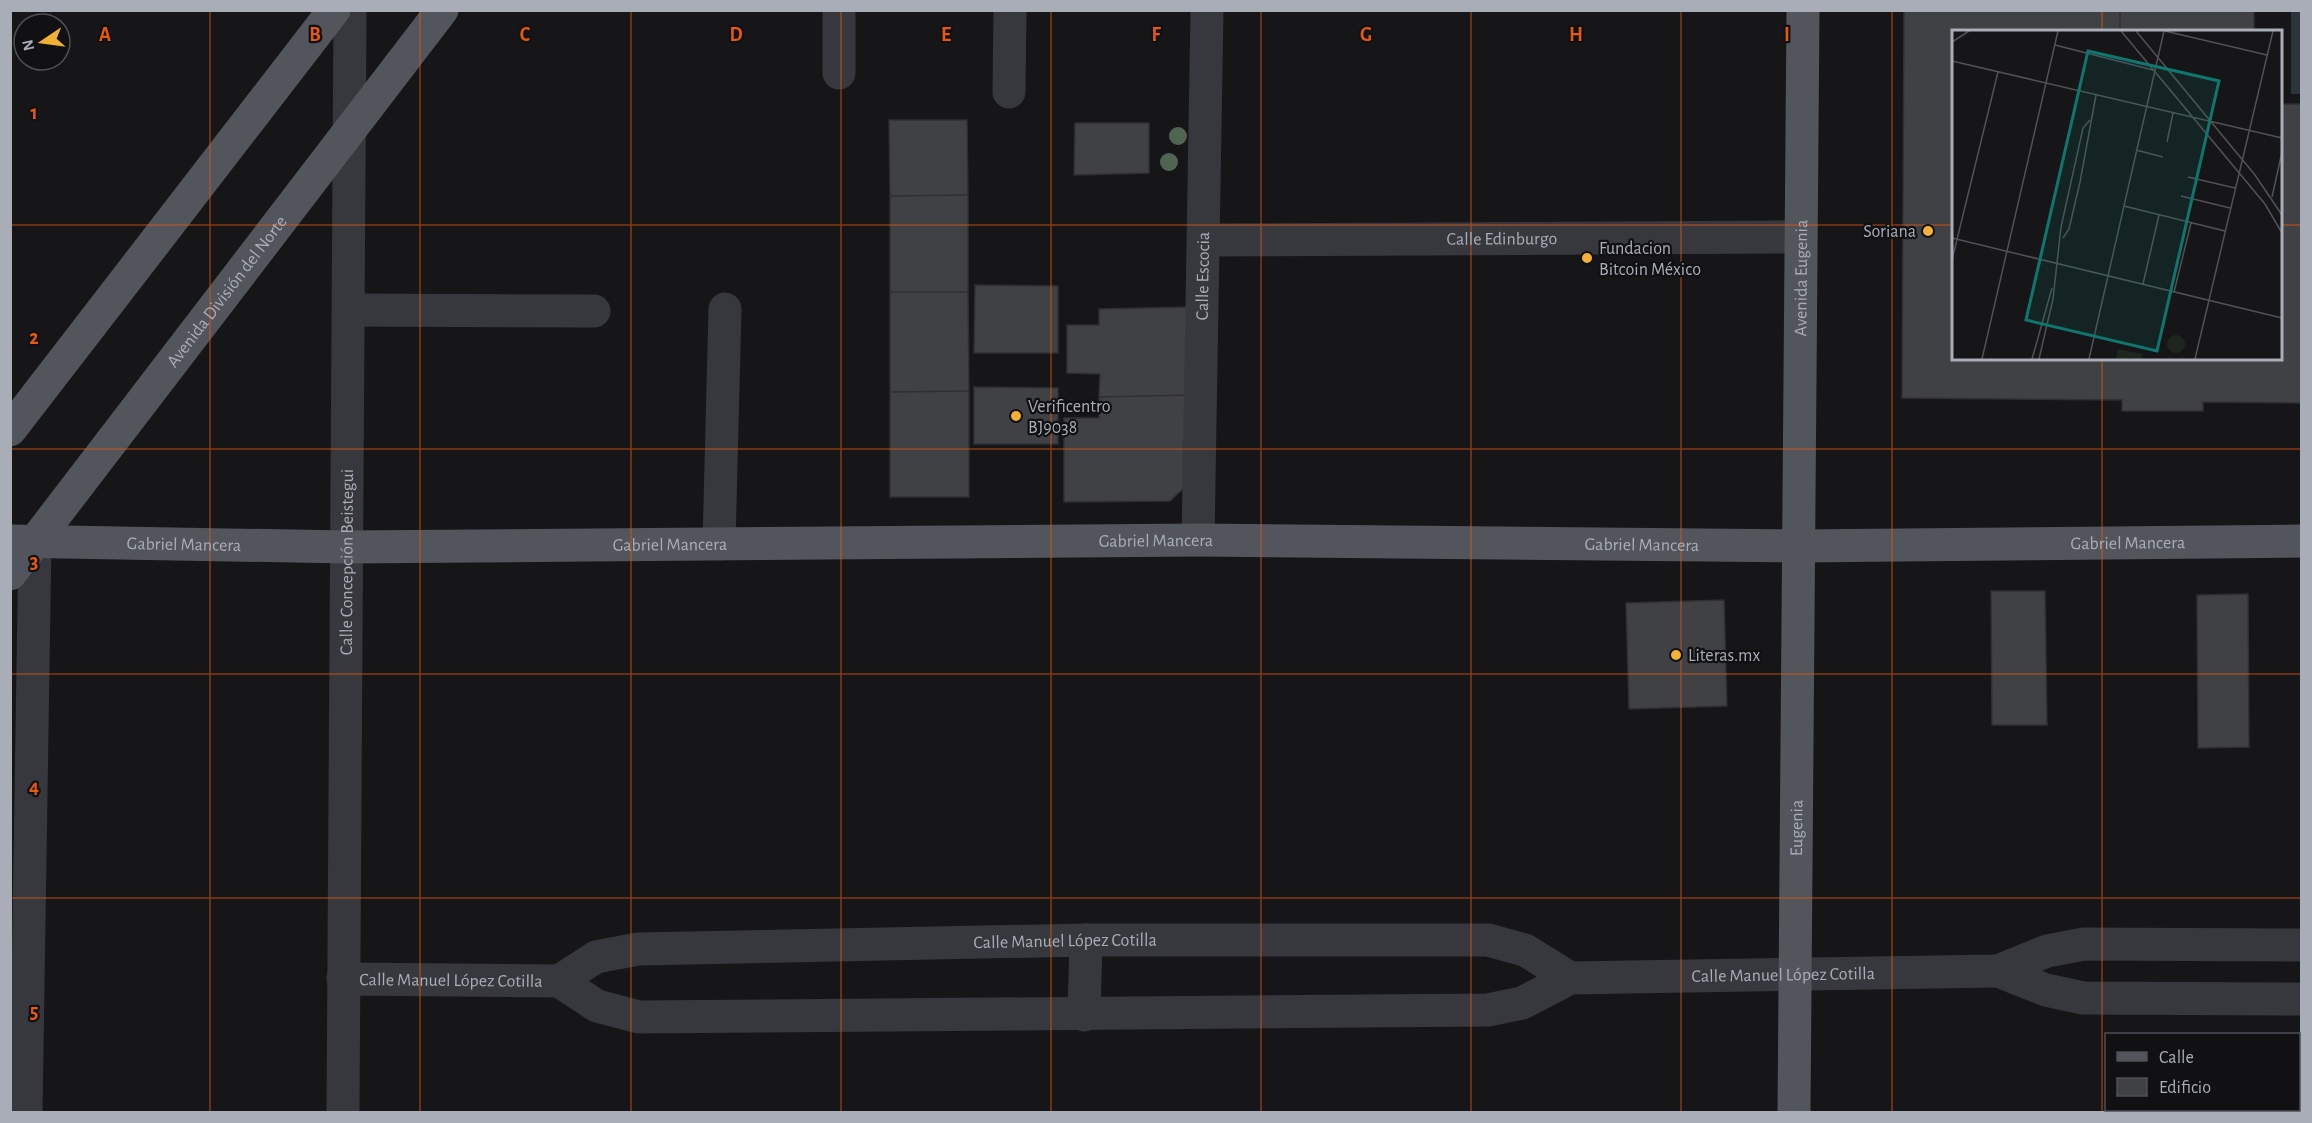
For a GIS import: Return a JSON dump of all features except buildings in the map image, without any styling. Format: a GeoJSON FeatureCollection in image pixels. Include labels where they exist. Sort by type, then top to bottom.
{"type":"FeatureCollection","features":[{"type":"Feature","properties":{"kind":"main road"},"geometry":{"type":"LineString","coordinates":[[10,430],[334,10]]}},
{"type":"Feature","properties":{"kind":"main road","name":"Avenida División del Norte"},"geometry":{"type":"LineString","coordinates":[[10,574],[23,541],[350,132],[442,10]]}},
{"type":"Feature","properties":{"kind":"main road","name":"Avenida Eugenia"},"geometry":{"type":"LineString","coordinates":[[1797,546],[1803,10]]}},
{"type":"Feature","properties":{"kind":"main road","name":"Gabriel Mancera"},"geometry":{"type":"LineString","coordinates":[[23,541],[347,547],[1198,540],[1797,546],[2301,540]]}},
{"type":"Feature","properties":{"kind":"main road","name":"Eugenia"},"geometry":{"type":"LineString","coordinates":[[1794,1113],[1797,546]]}},
{"type":"Feature","properties":{"kind":"street","name":"Calle Concepción Beistegui"},"geometry":{"type":"LineString","coordinates":[[343,1113],[350,10]]}},
{"type":"Feature","properties":{"kind":"street"},"geometry":{"type":"LineString","coordinates":[[839,10],[839,73]]}},
{"type":"Feature","properties":{"kind":"street"},"geometry":{"type":"LineString","coordinates":[[1009,92],[1010,10]]}},
{"type":"Feature","properties":{"kind":"street","name":"Calle Escocia"},"geometry":{"type":"LineString","coordinates":[[1198,540],[1207,10]]}},
{"type":"Feature","properties":{"kind":"street","name":"Calle Edinburgo"},"geometry":{"type":"LineString","coordinates":[[1204,240],[1801,237]]}},
{"type":"Feature","properties":{"kind":"street"},"geometry":{"type":"LineString","coordinates":[[719,544],[725,309]]}},
{"type":"Feature","properties":{"kind":"street"},"geometry":{"type":"LineString","coordinates":[[349,310],[594,311]]}},
{"type":"Feature","properties":{"kind":"street"},"geometry":{"type":"LineString","coordinates":[[23,541],[26,1113]]}},
{"type":"Feature","properties":{"kind":"street"},"geometry":{"type":"LineString","coordinates":[[1084,1015],[1086,940]]}},
{"type":"Feature","properties":{"kind":"street","name":"Calle Manuel López Cotilla"},"geometry":{"type":"LineString","coordinates":[[559,981],[596,957],[638,949],[1086,940],[1488,940],[1525,950],[1569,978]]}},
{"type":"Feature","properties":{"kind":"street","name":"Calle Manuel López Cotilla"},"geometry":{"type":"LineString","coordinates":[[343,979],[559,981],[597,1006],[639,1017],[1488,1010],[1522,1003],[1569,978],[1998,970],[2047,951],[2084,944],[2301,945]]}},
{"type":"Feature","properties":{"kind":"street","name":"Calle Manuel López Cotilla"},"geometry":{"type":"LineString","coordinates":[[1998,970],[2046,990],[2083,998],[2301,999]]}},
{"type":"Feature","properties":{"kind":"shaded area"},"geometry":{"type":"Polygon","coordinates":[[[2291,11],[2301,11],[2301,94],[2291,94],[2291,11]]]}},
{"type":"Feature","properties":{"kind":"place","name":"Soriana"},"geometry":{"type":"Point","coordinates":[1928,231]}},
{"type":"Feature","properties":{"kind":"place","name":"Fundacion Bitcoin México"},"geometry":{"type":"Point","coordinates":[1587,258]}},
{"type":"Feature","properties":{"kind":"place","name":"Verificentro BJ9038"},"geometry":{"type":"Point","coordinates":[1016,416]}},
{"type":"Feature","properties":{"kind":"place","name":"Literas.mx"},"geometry":{"type":"Point","coordinates":[1676,655]}}]}
